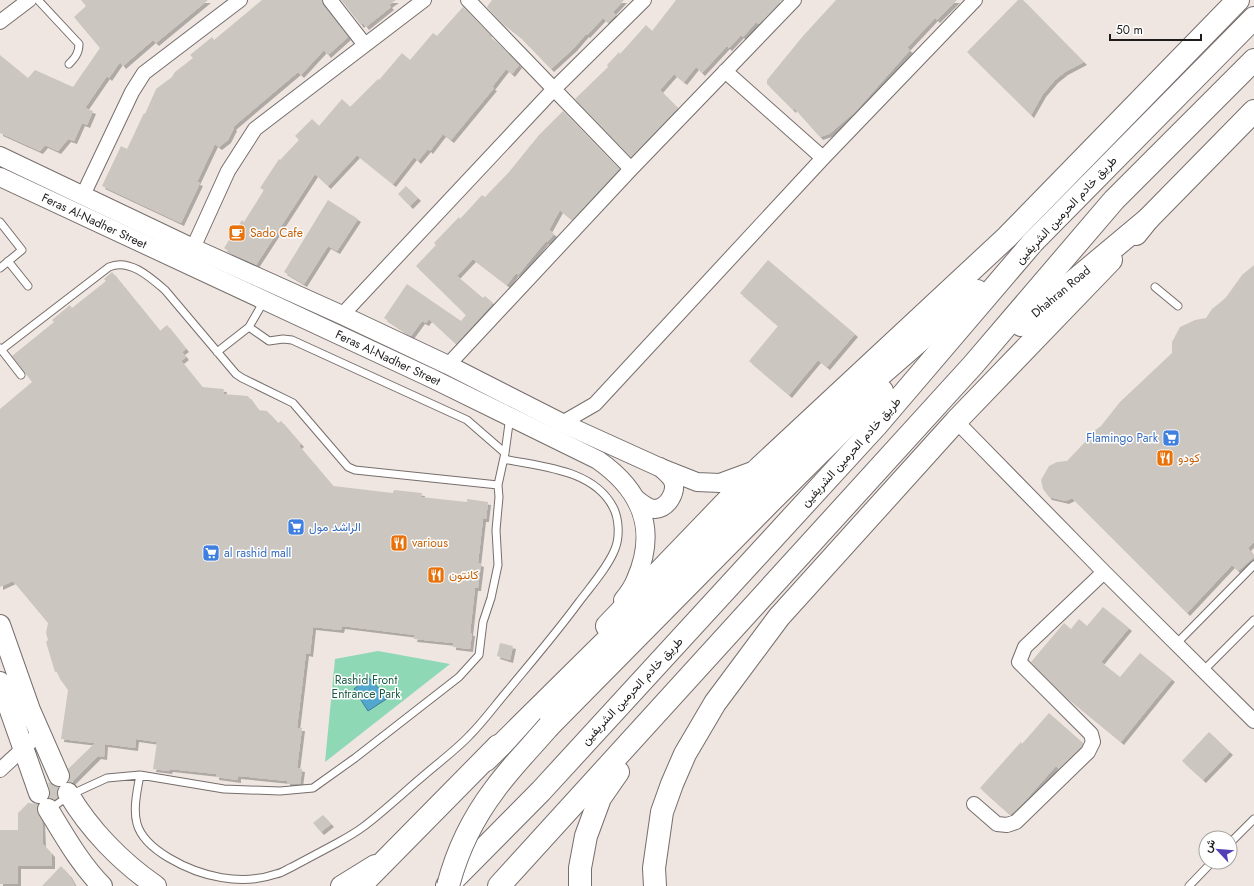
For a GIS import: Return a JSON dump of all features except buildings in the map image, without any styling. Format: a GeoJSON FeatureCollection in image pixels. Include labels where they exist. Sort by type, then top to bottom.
{"type":"FeatureCollection","features":[{"type":"Feature","properties":{"kind":"main road"},"geometry":{"type":"LineString","coordinates":[[486,760],[606,627],[759,468],[1007,237],[1229,3]]}},
{"type":"Feature","properties":{"kind":"main road","name":"طريق خادم الحرمين الشريفين"},"geometry":{"type":"LineString","coordinates":[[447,886],[541,790],[876,426],[1034,242],[1254,18]]}},
{"type":"Feature","properties":{"kind":"main road"},"geometry":{"type":"LineString","coordinates":[[499,886],[973,365],[1114,200],[1254,60]]}},
{"type":"Feature","properties":{"kind":"main road"},"geometry":{"type":"LineString","coordinates":[[655,886],[654,868],[662,812],[685,754],[715,703],[779,617],[956,421],[1129,241],[1148,219],[1254,111]]}},
{"type":"Feature","properties":{"kind":"main road","name":"Dhahran Road"},"geometry":{"type":"LineString","coordinates":[[973,365],[1148,219]]}},
{"type":"Feature","properties":{"kind":"main road"},"geometry":{"type":"LineString","coordinates":[[447,886],[462,845],[476,818],[495,789],[549,726],[769,503],[1034,242]]}},
{"type":"Feature","properties":{"kind":"main road"},"geometry":{"type":"LineString","coordinates":[[360,886],[841,409],[1034,242]]}},
{"type":"Feature","properties":{"kind":"main road"},"geometry":{"type":"LineString","coordinates":[[0,625],[27,703],[66,788],[91,826],[128,865],[156,886]]}},
{"type":"Feature","properties":{"kind":"main road"},"geometry":{"type":"LineString","coordinates":[[580,886],[580,868],[586,836],[600,798],[634,747],[696,669]]}},
{"type":"Feature","properties":{"kind":"main road"},"geometry":{"type":"LineString","coordinates":[[0,682],[23,748],[45,804],[71,846],[95,879],[102,886]]}},
{"type":"Feature","properties":{"kind":"main road"},"geometry":{"type":"LineString","coordinates":[[106,842],[134,886]]}},
{"type":"Feature","properties":{"kind":"main road"},"geometry":{"type":"LineString","coordinates":[[341,886],[387,858]]}},
{"type":"Feature","properties":{"kind":"street"},"geometry":{"type":"LineString","coordinates":[[0,22],[30,0]]}},
{"type":"Feature","properties":{"kind":"street"},"geometry":{"type":"LineString","coordinates":[[83,195],[132,92],[144,73],[240,0]]}},
{"type":"Feature","properties":{"kind":"street"},"geometry":{"type":"LineString","coordinates":[[330,0],[365,45]]}},
{"type":"Feature","properties":{"kind":"street"},"geometry":{"type":"LineString","coordinates":[[193,248],[228,171],[255,129],[424,0]]}},
{"type":"Feature","properties":{"kind":"street"},"geometry":{"type":"LineString","coordinates":[[468,0],[631,169]]}},
{"type":"Feature","properties":{"kind":"street"},"geometry":{"type":"LineString","coordinates":[[342,315],[554,89],[644,0]]}},
{"type":"Feature","properties":{"kind":"street"},"geometry":{"type":"LineString","coordinates":[[448,365],[631,169],[794,0]]}},
{"type":"Feature","properties":{"kind":"street"},"geometry":{"type":"LineString","coordinates":[[562,423],[595,404],[823,158],[975,0]]}},
{"type":"Feature","properties":{"kind":"street"},"geometry":{"type":"LineString","coordinates":[[725,71],[823,158]]}},
{"type":"Feature","properties":{"kind":"street","name":"Feras Al-Nadher Street"},"geometry":{"type":"LineString","coordinates":[[0,156],[193,248],[342,315],[448,365],[515,410],[611,469],[623,480],[636,499],[643,514],[646,550],[636,580],[606,627]]}},
{"type":"Feature","properties":{"kind":"street","name":"Feras Al-Nadher Street"},"geometry":{"type":"LineString","coordinates":[[0,177],[431,378],[515,410],[562,423],[697,482],[720,483],[759,468]]}},
{"type":"Feature","properties":{"kind":"street"},"geometry":{"type":"LineString","coordinates":[[956,421],[1104,572],[1254,721]]}},
{"type":"Feature","properties":{"kind":"street"},"geometry":{"type":"LineString","coordinates":[[636,499],[643,505],[656,509],[665,506],[670,500],[674,486],[672,479],[660,467]]}},
{"type":"Feature","properties":{"kind":"street"},"geometry":{"type":"LineString","coordinates":[[974,804],[997,824],[1007,825],[1016,822],[1088,752],[1093,742],[1091,734],[1019,662],[1025,647],[1104,572]]}},
{"type":"Feature","properties":{"kind":"street"},"geometry":{"type":"LineString","coordinates":[[0,770],[40,733]]}},
{"type":"Feature","properties":{"kind":"lane"},"geometry":{"type":"LineString","coordinates":[[30,0],[79,44],[79,50],[76,57],[69,64]]}},
{"type":"Feature","properties":{"kind":"lane"},"geometry":{"type":"LineString","coordinates":[[0,222],[22,250],[0,268]]}},
{"type":"Feature","properties":{"kind":"lane"},"geometry":{"type":"LineString","coordinates":[[8,261],[28,286]]}},
{"type":"Feature","properties":{"kind":"lane"},"geometry":{"type":"LineString","coordinates":[[21,375],[1,349],[108,267],[122,264],[133,268],[156,282],[165,290],[238,376],[293,403],[348,467],[356,470],[498,485]]}},
{"type":"Feature","properties":{"kind":"lane"},"geometry":{"type":"LineString","coordinates":[[1155,287],[1178,306]]}},
{"type":"Feature","properties":{"kind":"lane"},"geometry":{"type":"LineString","coordinates":[[217,352],[248,327],[264,300]]}},
{"type":"Feature","properties":{"kind":"lane"},"geometry":{"type":"LineString","coordinates":[[140,775],[136,796],[135,820],[142,836],[160,852],[182,866],[209,876],[230,879],[253,879],[276,874],[318,854],[362,828],[470,736],[554,635],[591,585],[616,546],[618,522],[615,509],[599,489],[588,481],[576,475],[504,456],[467,420],[292,340],[283,339],[269,341],[248,327]]}},
{"type":"Feature","properties":{"kind":"lane"},"geometry":{"type":"LineString","coordinates":[[45,804],[66,788],[107,778],[140,775],[224,789],[280,791],[313,788],[355,758],[459,677],[479,655],[483,622],[494,585],[498,565],[496,530],[499,497],[498,485],[515,410]]}},
{"type":"Feature","properties":{"kind":"lane"},"geometry":{"type":"LineString","coordinates":[[1176,644],[1254,564]]}},
{"type":"Feature","properties":{"kind":"lane"},"geometry":{"type":"LineString","coordinates":[[1204,670],[1254,620]]}},
{"type":"Feature","properties":{"kind":"lane"},"geometry":{"type":"LineString","coordinates":[[1238,836],[1254,819]]}},
{"type":"Feature","properties":{"kind":"lane"},"geometry":{"type":"LineString","coordinates":[[1189,886],[1204,870]]}},
{"type":"Feature","properties":{"kind":"green space","name":"Rashid Front Entrance Park"},"geometry":{"type":"Polygon","coordinates":[[[378,651],[450,664],[325,762],[335,659],[378,651]]]}},
{"type":"Feature","properties":{"kind":"water"},"geometry":{"type":"Polygon","coordinates":[[[368,677],[388,698],[368,711],[354,689],[368,677]]]}},
{"type":"Feature","properties":{"kind":"place","name":"Sado Cafe"},"geometry":{"type":"Point","coordinates":[237,233]}},
{"type":"Feature","properties":{"kind":"place","name":"Flamingo Park"},"geometry":{"type":"Point","coordinates":[1171,438]}},
{"type":"Feature","properties":{"kind":"place","name":"كودو"},"geometry":{"type":"Point","coordinates":[1165,458]}},
{"type":"Feature","properties":{"kind":"place","name":"الراشد مول"},"geometry":{"type":"Point","coordinates":[296,527]}},
{"type":"Feature","properties":{"kind":"place","name":"various"},"geometry":{"type":"Point","coordinates":[399,543]}},
{"type":"Feature","properties":{"kind":"place","name":"al rashid mall"},"geometry":{"type":"Point","coordinates":[211,553]}},
{"type":"Feature","properties":{"kind":"place","name":"كانتون"},"geometry":{"type":"Point","coordinates":[436,575]}}]}
